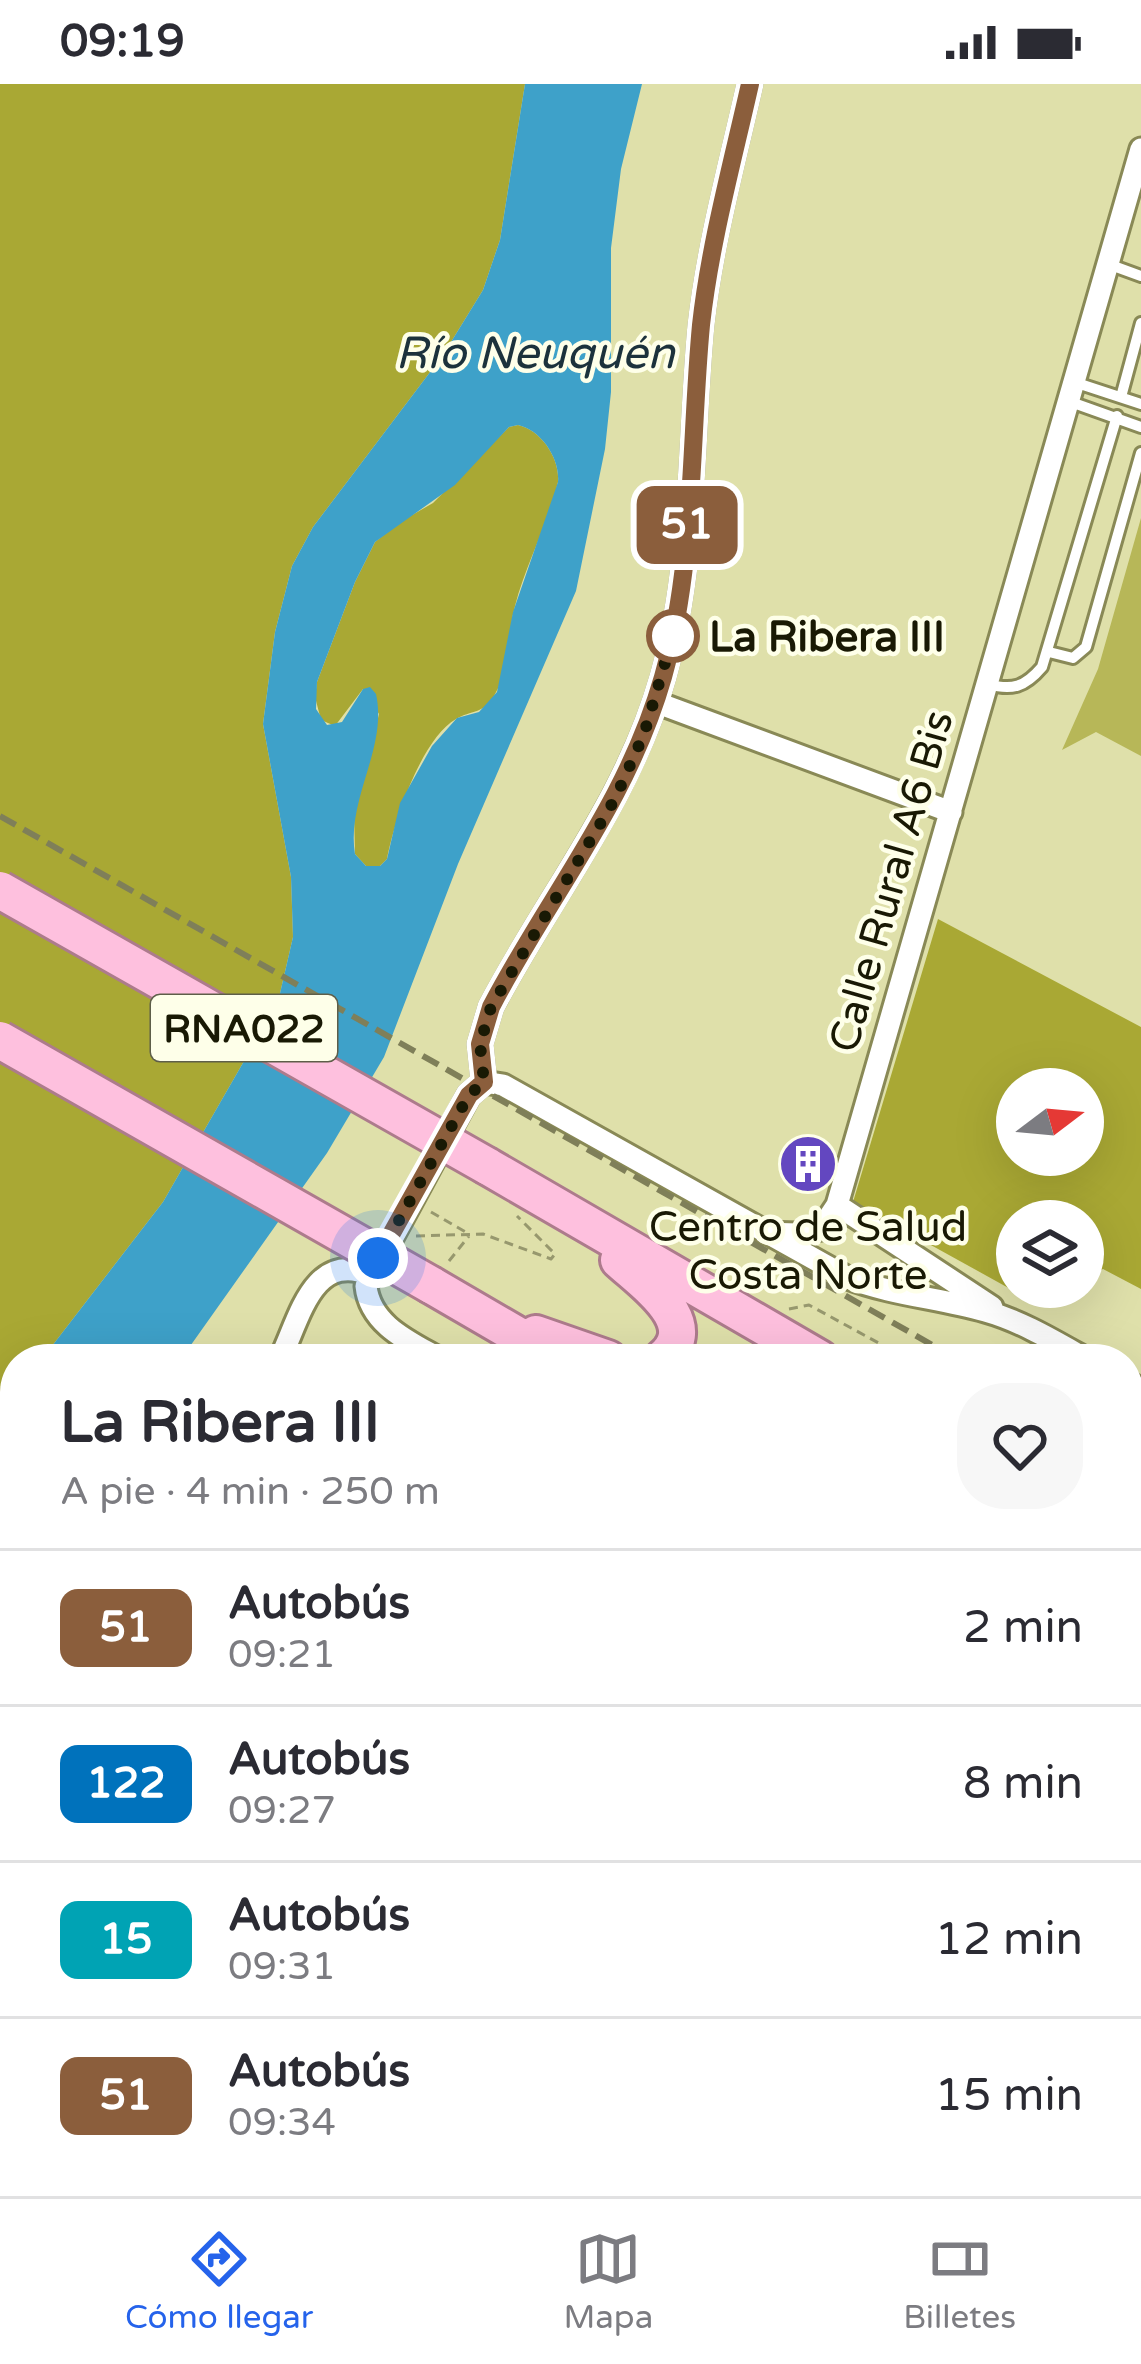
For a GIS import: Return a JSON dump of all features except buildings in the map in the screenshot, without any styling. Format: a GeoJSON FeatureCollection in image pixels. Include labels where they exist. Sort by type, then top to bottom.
{"type":"FeatureCollection","features":[{"type":"Feature","properties":{"kind":"highway","name":"RNA022"},"geometry":{"type":"LineString","coordinates":[[0,890],[794,1344]]}},
{"type":"Feature","properties":{"kind":"highway","name":"RNA022"},"geometry":{"type":"LineString","coordinates":[[0,1040],[441,1270],[481,1314],[532,1344]]}},
{"type":"Feature","properties":{"kind":"highway"},"geometry":{"type":"LineString","coordinates":[[569,1214],[673,1313],[679,1334],[675,1344]]}},
{"type":"Feature","properties":{"kind":"highway"},"geometry":{"type":"LineString","coordinates":[[481,1314],[566,1344]]}},
{"type":"Feature","properties":{"kind":"street"},"geometry":{"type":"LineString","coordinates":[[484,1082],[480,1044],[491,1007],[615,799],[655,702],[681,593],[705,289],[750,84]]}},
{"type":"Feature","properties":{"kind":"street","name":"Calle Rural A6 Bis"},"geometry":{"type":"LineString","coordinates":[[837,1205],[1141,149]]}},
{"type":"Feature","properties":{"kind":"street"},"geometry":{"type":"LineString","coordinates":[[655,702],[951,812]]}},
{"type":"Feature","properties":{"kind":"street"},"geometry":{"type":"LineString","coordinates":[[417,1344],[382,1321],[367,1297],[369,1274],[469,1095],[484,1082],[503,1085],[829,1269],[870,1286],[1007,1318]]}},
{"type":"Feature","properties":{"kind":"street"},"geometry":{"type":"LineString","coordinates":[[765,1233],[820,1229],[837,1205],[1007,1318],[1057,1344]]}},
{"type":"Feature","properties":{"kind":"street"},"geometry":{"type":"LineString","coordinates":[[288,1344],[321,1277],[343,1268],[369,1274]]}},
{"type":"Feature","properties":{"kind":"lane"},"geometry":{"type":"LineString","coordinates":[[1108,264],[1141,276]]}},
{"type":"Feature","properties":{"kind":"lane"},"geometry":{"type":"LineString","coordinates":[[1120,398],[1141,323]]}},
{"type":"Feature","properties":{"kind":"lane"},"geometry":{"type":"LineString","coordinates":[[1071,392],[1141,404]]}},
{"type":"Feature","properties":{"kind":"lane"},"geometry":{"type":"LineString","coordinates":[[1071,392],[1141,427]]}},
{"type":"Feature","properties":{"kind":"lane"},"geometry":{"type":"LineString","coordinates":[[988,684],[1013,689],[1042,668],[1117,416]]}},
{"type":"Feature","properties":{"kind":"lane"},"geometry":{"type":"LineString","coordinates":[[1049,652],[1073,658],[1086,647],[1141,453]]}},
{"type":"Feature","properties":{"kind":"path"},"geometry":{"type":"LineString","coordinates":[[410,1200],[471,1235]]}},
{"type":"Feature","properties":{"kind":"path"},"geometry":{"type":"LineString","coordinates":[[389,1238],[444,1232],[489,1235],[551,1259],[555,1254],[508,1208]]}},
{"type":"Feature","properties":{"kind":"path"},"geometry":{"type":"LineString","coordinates":[[441,1270],[471,1235]]}},
{"type":"Feature","properties":{"kind":"shaded area"},"geometry":{"type":"Polygon","coordinates":[[[0,84],[525,84],[500,240],[483,290],[443,355],[313,527],[292,566],[275,632],[263,724],[291,877],[293,937],[278,1002],[163,1202],[54,1344],[0,1344],[0,84]]]}},
{"type":"Feature","properties":{"kind":"shaded area"},"geometry":{"type":"Polygon","coordinates":[[[518,425],[547,446],[558,482],[512,617],[499,686],[486,706],[456,719],[431,744],[403,804],[387,859],[380,866],[366,866],[355,854],[354,814],[379,714],[363,689],[335,726],[321,720],[317,682],[375,542],[433,503],[509,427],[518,425]]]}},
{"type":"Feature","properties":{"kind":"shaded area"},"geometry":{"type":"Polygon","coordinates":[[[1141,518],[1141,756],[1096,732],[1062,750],[1098,669],[1141,518]]]}},
{"type":"Feature","properties":{"kind":"shaded area"},"geometry":{"type":"Polygon","coordinates":[[[938,919],[1141,1027],[1141,1289],[1104,1270],[1104,1200],[996,1200],[996,1281],[853,1202],[938,919]]]}},
{"type":"Feature","properties":{"kind":"water","name":"Río Neuquén"},"geometry":{"type":"Polygon","coordinates":[[[525,84],[642,84],[621,169],[611,248],[611,392],[605,449],[576,591],[458,864],[384,1057],[327,1153],[192,1344],[54,1344],[163,1202],[278,1002],[293,937],[291,877],[263,724],[275,632],[292,566],[313,527],[443,355],[483,290],[500,240],[525,84]],[[518,425],[509,427],[455,485],[375,542],[355,582],[317,682],[316,709],[327,725],[342,722],[363,689],[370,687],[376,694],[377,734],[354,834],[355,854],[366,866],[380,866],[387,859],[400,803],[432,746],[457,718],[479,712],[497,692],[513,612],[558,482],[552,455],[541,439],[518,425]]]}},
{"type":"Feature","properties":{"kind":"railway"},"geometry":{"type":"LineString","coordinates":[[0,816],[931,1344]]}},
{"type":"Feature","properties":{"kind":"bus line","name":"51"},"geometry":{"type":"LineString","coordinates":[[369,1274],[469,1095],[484,1082],[480,1044],[491,1007],[615,799],[662,679],[681,593],[705,289],[750,84]]}},
{"type":"Feature","properties":{"kind":"place","name":"La Ribera III"},"geometry":{"type":"Point","coordinates":[673,636]}},
{"type":"Feature","properties":{"kind":"place","name":"Centro de Salud Costa Norte"},"geometry":{"type":"Point","coordinates":[808,1164]}},
{"type":"Feature","properties":{"kind":"route"},"geometry":{"type":"LineString","coordinates":[[378,1258],[469,1095],[484,1082],[480,1044],[491,1007],[615,799],[644,734],[673,636]]}}]}
